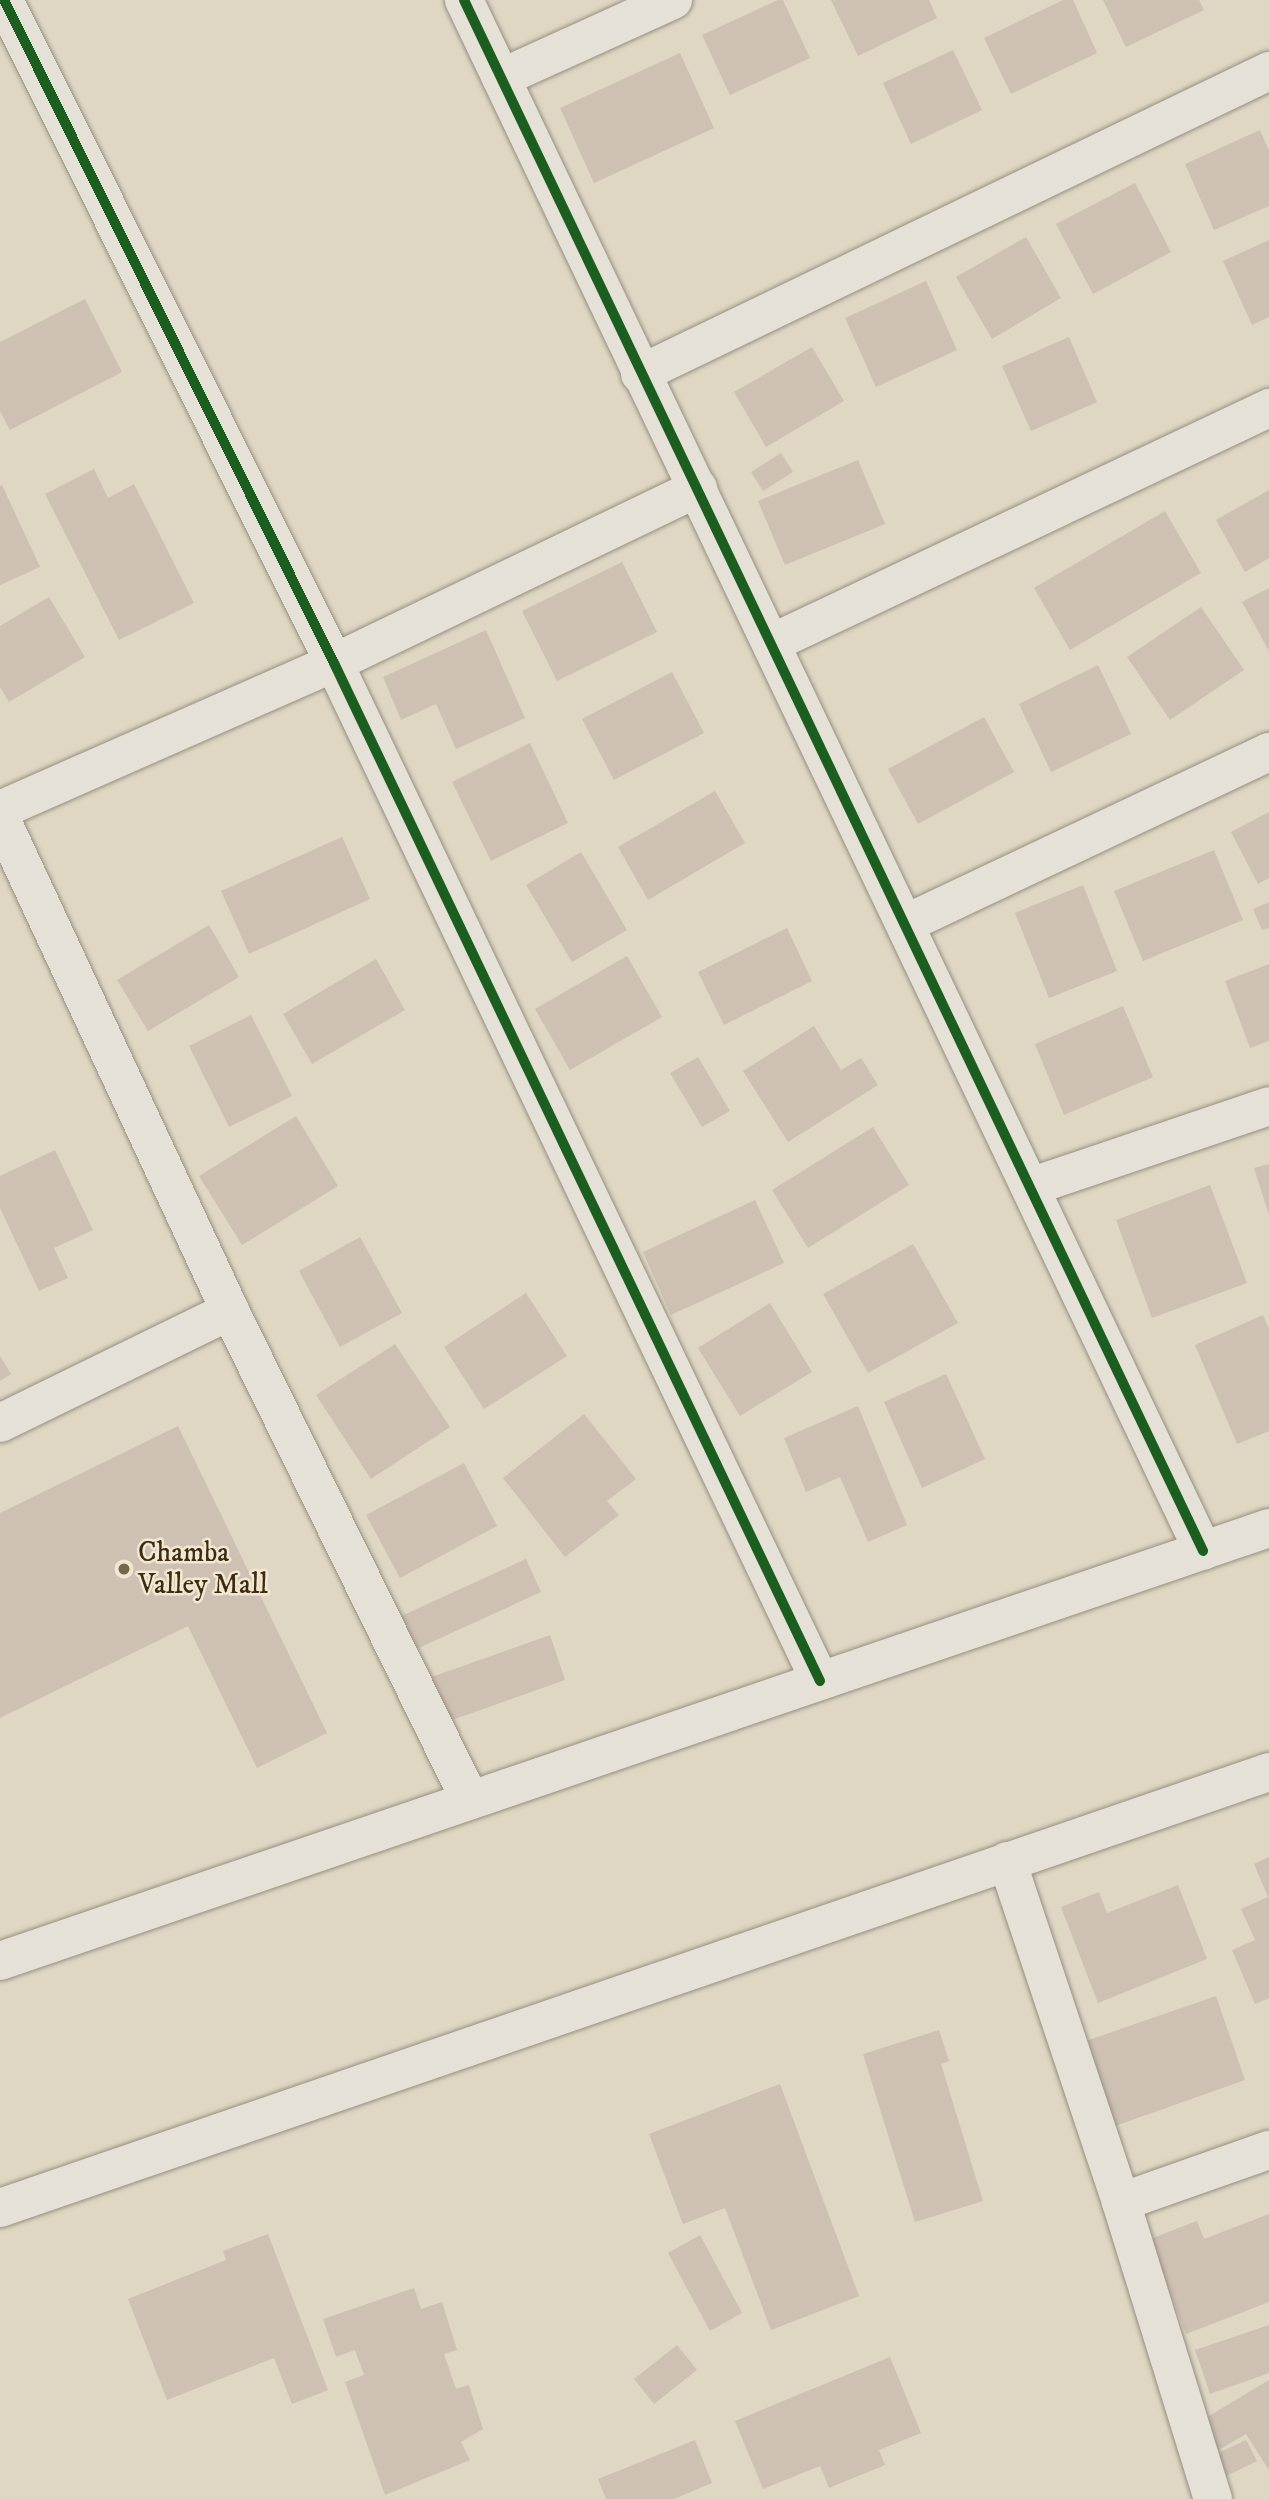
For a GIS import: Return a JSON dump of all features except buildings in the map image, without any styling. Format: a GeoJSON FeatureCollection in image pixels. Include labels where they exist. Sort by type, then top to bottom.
{"type":"FeatureCollection","features":[{"type":"Feature","properties":{"kind":"street"},"geometry":{"type":"LineString","coordinates":[[4,0],[334,663],[820,1681]]}},
{"type":"Feature","properties":{"kind":"street"},"geometry":{"type":"LineString","coordinates":[[464,0],[640,373],[774,642],[1203,1551]]}},
{"type":"Feature","properties":{"kind":"street"},"geometry":{"type":"LineString","coordinates":[[500,78],[673,0]]}},
{"type":"Feature","properties":{"kind":"street"},"geometry":{"type":"LineString","coordinates":[[640,373],[1269,71]]}},
{"type":"Feature","properties":{"kind":"street"},"geometry":{"type":"LineString","coordinates":[[774,642],[1269,408]]}},
{"type":"Feature","properties":{"kind":"street"},"geometry":{"type":"LineString","coordinates":[[0,810],[334,663],[698,488]]}},
{"type":"Feature","properties":{"kind":"street"},"geometry":{"type":"LineString","coordinates":[[905,924],[1269,752]]}},
{"type":"Feature","properties":{"kind":"street"},"geometry":{"type":"LineString","coordinates":[[0,817],[230,1311],[470,1800]]}},
{"type":"Feature","properties":{"kind":"street"},"geometry":{"type":"LineString","coordinates":[[1030,1187],[1269,1107]]}},
{"type":"Feature","properties":{"kind":"street"},"geometry":{"type":"LineString","coordinates":[[0,1423],[230,1311]]}},
{"type":"Feature","properties":{"kind":"street"},"geometry":{"type":"LineString","coordinates":[[0,1961],[1269,1528]]}},
{"type":"Feature","properties":{"kind":"street"},"geometry":{"type":"LineString","coordinates":[[0,2208],[1269,1772]]}},
{"type":"Feature","properties":{"kind":"street"},"geometry":{"type":"LineString","coordinates":[[1007,1861],[1121,2202],[1213,2499]]}},
{"type":"Feature","properties":{"kind":"street"},"geometry":{"type":"LineString","coordinates":[[1121,2202],[1269,2150]]}},
{"type":"Feature","properties":{"kind":"cycle path"},"geometry":{"type":"LineString","coordinates":[[4,0],[334,663],[820,1681]]}},
{"type":"Feature","properties":{"kind":"cycle path"},"geometry":{"type":"LineString","coordinates":[[464,0],[1203,1551]]}},
{"type":"Feature","properties":{"kind":"place","name":"Chamba Valley Mall"},"geometry":{"type":"Point","coordinates":[124,1569]}}]}
